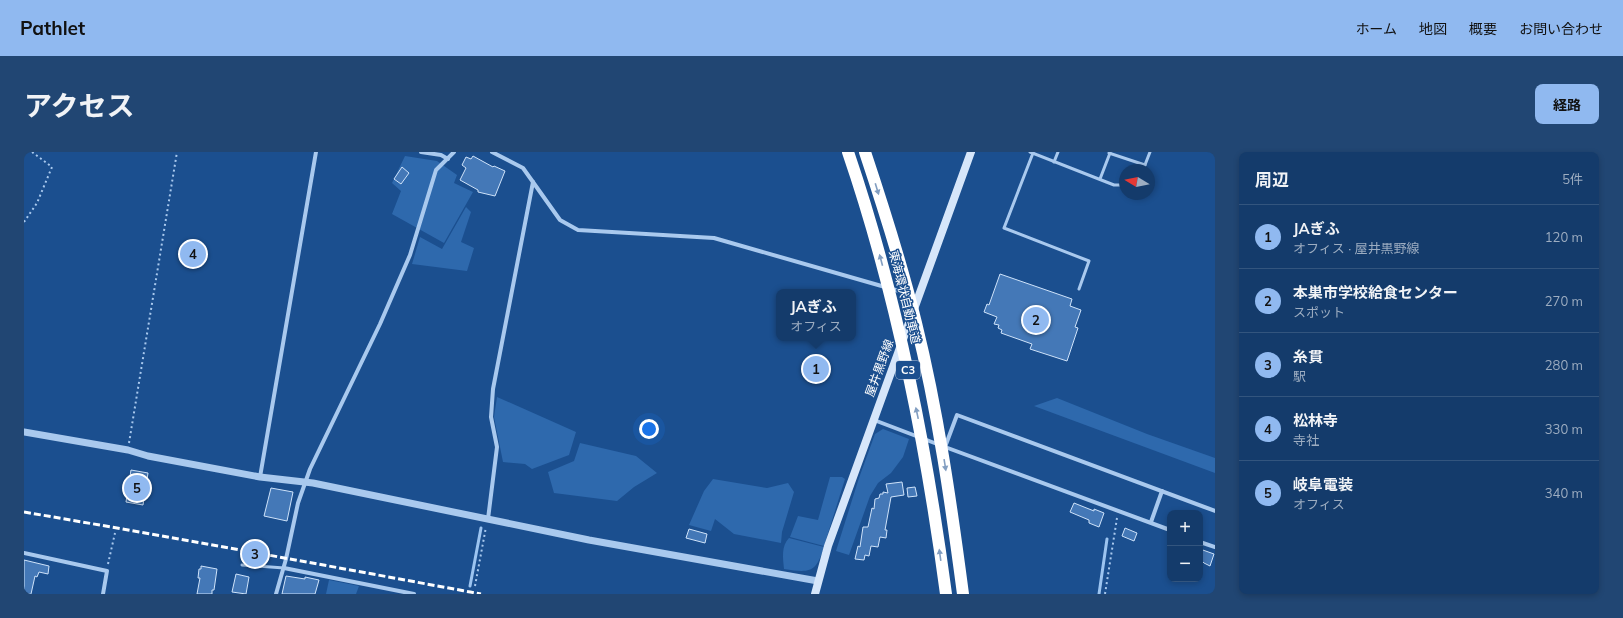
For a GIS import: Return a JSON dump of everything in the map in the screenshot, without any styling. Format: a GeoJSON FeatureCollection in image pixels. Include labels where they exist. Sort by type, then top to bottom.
{"type":"FeatureCollection","features":[{"type":"Feature","properties":{"kind":"highway","name":"東海環状自動車道"},"geometry":{"type":"LineString","coordinates":[[848,152],[878,246],[902,340],[921,434],[935,515],[946,594]]}},
{"type":"Feature","properties":{"kind":"highway","name":"東海環状自動車道"},"geometry":{"type":"LineString","coordinates":[[865,152],[896,250],[916,324],[944,460],[963,594]]}},
{"type":"Feature","properties":{"kind":"main road","name":"屋井黒野線"},"geometry":{"type":"LineString","coordinates":[[815,594],[828,546],[971,152]]}},
{"type":"Feature","properties":{"kind":"street"},"geometry":{"type":"LineString","coordinates":[[260,477],[316,152]]}},
{"type":"Feature","properties":{"kind":"street"},"geometry":{"type":"LineString","coordinates":[[421,152],[441,155],[448,159]]}},
{"type":"Feature","properties":{"kind":"street"},"geometry":{"type":"LineString","coordinates":[[276,594],[284,568],[298,503],[305,482],[380,324],[410,255],[436,170],[454,152]]}},
{"type":"Feature","properties":{"kind":"street"},"geometry":{"type":"LineString","coordinates":[[492,152],[523,168],[560,220],[578,230],[714,238],[918,296]]}},
{"type":"Feature","properties":{"kind":"street"},"geometry":{"type":"LineString","coordinates":[[488,519],[497,447],[491,417],[493,389],[533,182]]}},
{"type":"Feature","properties":{"kind":"street"},"geometry":{"type":"LineString","coordinates":[[945,447],[957,415],[1215,511]]}},
{"type":"Feature","properties":{"kind":"street"},"geometry":{"type":"LineString","coordinates":[[873,420],[1167,529]]}},
{"type":"Feature","properties":{"kind":"street"},"geometry":{"type":"LineString","coordinates":[[24,432],[128,450],[148,456],[260,477],[305,482],[589,540],[818,581]]}},
{"type":"Feature","properties":{"kind":"street"},"geometry":{"type":"LineString","coordinates":[[1151,522],[1162,492]]}},
{"type":"Feature","properties":{"kind":"street"},"geometry":{"type":"LineString","coordinates":[[1203,543],[1215,548]]}},
{"type":"Feature","properties":{"kind":"street"},"geometry":{"type":"LineString","coordinates":[[24,553],[107,571],[103,594]]}},
{"type":"Feature","properties":{"kind":"street"},"geometry":{"type":"LineString","coordinates":[[284,568],[414,594]]}},
{"type":"Feature","properties":{"kind":"lane"},"geometry":{"type":"LineString","coordinates":[[1054,162],[1058,152]]}},
{"type":"Feature","properties":{"kind":"lane"},"geometry":{"type":"LineString","coordinates":[[1100,179],[1110,152],[1142,164]]}},
{"type":"Feature","properties":{"kind":"lane"},"geometry":{"type":"LineString","coordinates":[[1145,164],[1150,152]]}},
{"type":"Feature","properties":{"kind":"lane"},"geometry":{"type":"LineString","coordinates":[[1079,289],[1089,261],[1004,228],[1032,153],[1114,185],[1119,185]]}},
{"type":"Feature","properties":{"kind":"lane"},"geometry":{"type":"LineString","coordinates":[[242,565],[284,568]]}},
{"type":"Feature","properties":{"kind":"path"},"geometry":{"type":"LineString","coordinates":[[24,222],[37,203],[52,167],[32,152]]}},
{"type":"Feature","properties":{"kind":"path"},"geometry":{"type":"LineString","coordinates":[[128,450],[177,152]]}},
{"type":"Feature","properties":{"kind":"path"},"geometry":{"type":"LineString","coordinates":[[1106,594],[1118,511]]}},
{"type":"Feature","properties":{"kind":"path"},"geometry":{"type":"LineString","coordinates":[[475,586],[488,519]]}},
{"type":"Feature","properties":{"kind":"path"},"geometry":{"type":"LineString","coordinates":[[107,571],[115,532]]}},
{"type":"Feature","properties":{"kind":"shaded area"},"geometry":{"type":"Polygon","coordinates":[[[405,156],[437,161],[457,175],[454,183],[473,192],[444,243],[392,214],[401,191],[392,183],[405,156]]]}},
{"type":"Feature","properties":{"kind":"shaded area"},"geometry":{"type":"Polygon","coordinates":[[[466,207],[471,212],[461,242],[474,248],[467,271],[412,264],[420,237],[442,249],[466,207]]]}},
{"type":"Feature","properties":{"kind":"shaded area"},"geometry":{"type":"Polygon","coordinates":[[[497,397],[576,432],[569,455],[532,469],[525,464],[503,462],[494,417],[497,397]]]}},
{"type":"Feature","properties":{"kind":"shaded area"},"geometry":{"type":"Polygon","coordinates":[[[1057,398],[1147,434],[1215,458],[1215,473],[1034,406],[1057,398]]]}},
{"type":"Feature","properties":{"kind":"shaded area"},"geometry":{"type":"Polygon","coordinates":[[[883,429],[909,439],[903,457],[891,473],[878,483],[870,496],[849,555],[836,551],[859,478],[875,434],[883,429]]]}},
{"type":"Feature","properties":{"kind":"shaded area"},"geometry":{"type":"Polygon","coordinates":[[[580,443],[636,456],[657,473],[634,487],[617,501],[554,493],[548,472],[574,461],[580,443]]]}},
{"type":"Feature","properties":{"kind":"shaded area"},"geometry":{"type":"Polygon","coordinates":[[[830,477],[842,477],[845,479],[824,546],[790,537],[798,516],[818,520],[830,477]]]}},
{"type":"Feature","properties":{"kind":"shaded area"},"geometry":{"type":"Polygon","coordinates":[[[713,479],[767,488],[788,483],[794,492],[782,532],[781,543],[734,534],[715,519],[711,531],[689,525],[704,491],[713,479]]]}},
{"type":"Feature","properties":{"kind":"shaded area"},"geometry":{"type":"Polygon","coordinates":[[[789,538],[824,547],[815,566],[806,571],[784,569],[784,548],[786,541],[789,538]]]}},
{"type":"Feature","properties":{"kind":"shaded area"},"geometry":{"type":"Polygon","coordinates":[[[329,580],[359,586],[356,594],[326,594],[329,580]]]}},
{"type":"Feature","properties":{"kind":"building"},"geometry":{"type":"Polygon","coordinates":[[[473,156],[493,167],[494,166],[505,171],[495,196],[478,192],[478,190],[460,180],[466,168],[462,165],[466,157],[471,159],[473,156]]]}},
{"type":"Feature","properties":{"kind":"building"},"geometry":{"type":"Polygon","coordinates":[[[402,167],[409,173],[401,184],[394,179],[402,167]]]}},
{"type":"Feature","properties":{"kind":"building"},"geometry":{"type":"Polygon","coordinates":[[[191,246],[203,249],[202,251],[205,253],[199,264],[183,257],[188,247],[191,246]]]}},
{"type":"Feature","properties":{"kind":"building"},"geometry":{"type":"Polygon","coordinates":[[[1000,274],[1072,299],[1070,306],[1081,310],[1075,327],[1078,328],[1067,361],[1030,349],[1032,344],[1001,333],[1002,330],[998,328],[999,325],[994,324],[997,317],[984,312],[987,304],[989,305],[1000,274]]]}},
{"type":"Feature","properties":{"kind":"building"},"geometry":{"type":"Polygon","coordinates":[[[131,470],[148,473],[143,505],[126,502],[131,470]]]}},
{"type":"Feature","properties":{"kind":"building"},"geometry":{"type":"Polygon","coordinates":[[[902,482],[904,495],[891,497],[885,530],[887,530],[886,538],[880,537],[878,547],[871,546],[869,556],[865,555],[864,560],[855,559],[858,546],[860,547],[863,527],[868,527],[872,508],[874,509],[875,499],[879,498],[880,494],[883,494],[883,492],[888,493],[886,484],[902,482]]]}},
{"type":"Feature","properties":{"kind":"building"},"geometry":{"type":"Polygon","coordinates":[[[915,487],[917,496],[908,497],[907,488],[915,487]]]}},
{"type":"Feature","properties":{"kind":"building"},"geometry":{"type":"Polygon","coordinates":[[[271,488],[293,492],[287,521],[264,516],[271,488]]]}},
{"type":"Feature","properties":{"kind":"building"},"geometry":{"type":"Polygon","coordinates":[[[1074,503],[1094,511],[1094,509],[1104,513],[1099,527],[1089,523],[1089,520],[1070,512],[1074,503]]]}},
{"type":"Feature","properties":{"kind":"building"},"geometry":{"type":"Polygon","coordinates":[[[1125,528],[1137,533],[1134,541],[1122,536],[1125,528]]]}},
{"type":"Feature","properties":{"kind":"building"},"geometry":{"type":"Polygon","coordinates":[[[689,529],[707,534],[705,543],[686,538],[689,529]]]}},
{"type":"Feature","properties":{"kind":"building"},"geometry":{"type":"Polygon","coordinates":[[[1203,550],[1214,554],[1210,566],[1204,563],[1203,550]]]}},
{"type":"Feature","properties":{"kind":"building"},"geometry":{"type":"Polygon","coordinates":[[[24,560],[49,566],[48,574],[39,572],[37,577],[35,576],[31,594],[24,594],[24,560]]]}},
{"type":"Feature","properties":{"kind":"building"},"geometry":{"type":"Polygon","coordinates":[[[201,566],[217,569],[212,594],[197,594],[200,578],[198,578],[199,569],[201,569],[201,566]]]}},
{"type":"Feature","properties":{"kind":"building"},"geometry":{"type":"Polygon","coordinates":[[[236,574],[249,577],[246,594],[232,592],[236,574]]]}},
{"type":"Feature","properties":{"kind":"building"},"geometry":{"type":"Polygon","coordinates":[[[286,576],[305,579],[305,577],[319,580],[315,594],[282,594],[286,576]]]}},
{"type":"Feature","properties":{"kind":"waterway"},"geometry":{"type":"LineString","coordinates":[[470,586],[481,528]]}},
{"type":"Feature","properties":{"kind":"waterway"},"geometry":{"type":"LineString","coordinates":[[1099,594],[1107,539]]}},
{"type":"Feature","properties":{"kind":"railway"},"geometry":{"type":"LineString","coordinates":[[24,512],[481,594]]}},
{"type":"Feature","properties":{"kind":"place","name":"松林寺"},"geometry":{"type":"Point","coordinates":[193,254]}},
{"type":"Feature","properties":{"kind":"place","name":"本巣市学校給食センター"},"geometry":{"type":"Point","coordinates":[1036,320]}},
{"type":"Feature","properties":{"kind":"place","name":"JAぎふ"},"geometry":{"type":"Point","coordinates":[816,369]}},
{"type":"Feature","properties":{"kind":"place","name":"岐阜電装"},"geometry":{"type":"Point","coordinates":[137,488]}},
{"type":"Feature","properties":{"kind":"place","name":"糸貫"},"geometry":{"type":"Point","coordinates":[255,554]}}]}
